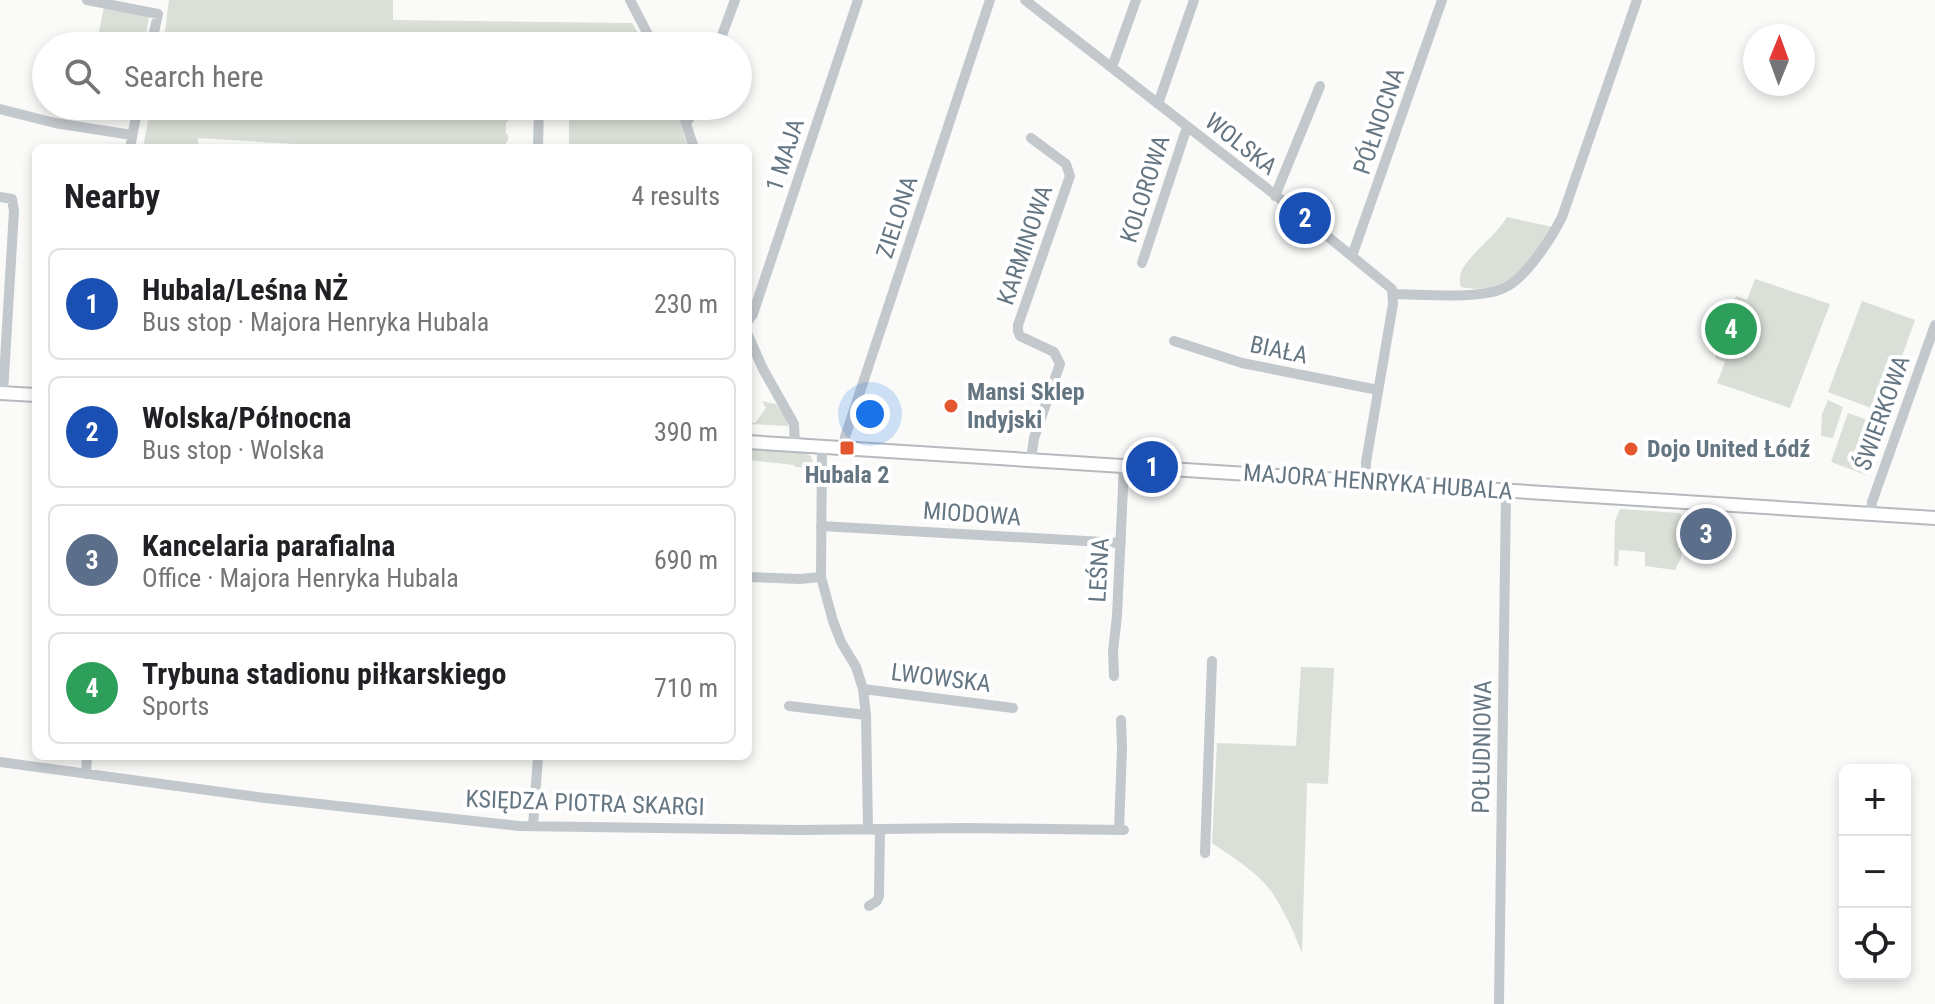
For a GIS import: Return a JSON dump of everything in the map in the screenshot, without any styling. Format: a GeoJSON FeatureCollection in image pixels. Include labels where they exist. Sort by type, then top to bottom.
{"type":"FeatureCollection","features":[{"type":"Feature","properties":{"kind":"main road"},"geometry":{"type":"LineString","coordinates":[[1,393],[32,395]]}},
{"type":"Feature","properties":{"kind":"main road","name":"MAJORA HENRYKA HUBALA"},"geometry":{"type":"LineString","coordinates":[[752,442],[1935,518]]}},
{"type":"Feature","properties":{"kind":"street"},"geometry":{"type":"LineString","coordinates":[[87,0],[158,14],[154,32]]}},
{"type":"Feature","properties":{"kind":"street"},"geometry":{"type":"LineString","coordinates":[[630,0],[647,32]]}},
{"type":"Feature","properties":{"kind":"street"},"geometry":{"type":"LineString","coordinates":[[723,32],[735,0]]}},
{"type":"Feature","properties":{"kind":"street","name":"1 MAJA"},"geometry":{"type":"LineString","coordinates":[[752,315],[858,0]]}},
{"type":"Feature","properties":{"kind":"street","name":"ZIELONA"},"geometry":{"type":"LineString","coordinates":[[844,448],[845,437],[990,0]]}},
{"type":"Feature","properties":{"kind":"street","name":"WOLSKA"},"geometry":{"type":"LineString","coordinates":[[1025,0],[1389,284],[1393,294]]}},
{"type":"Feature","properties":{"kind":"street"},"geometry":{"type":"LineString","coordinates":[[1112,67],[1136,0]]}},
{"type":"Feature","properties":{"kind":"street"},"geometry":{"type":"LineString","coordinates":[[1158,104],[1194,0]]}},
{"type":"Feature","properties":{"kind":"street","name":"PÓŁNOCNA"},"geometry":{"type":"LineString","coordinates":[[1352,256],[1442,0]]}},
{"type":"Feature","properties":{"kind":"street"},"geometry":{"type":"LineString","coordinates":[[1366,481],[1366,462],[1393,294],[1495,292],[1507,288],[1523,273],[1562,217],[1637,0]]}},
{"type":"Feature","properties":{"kind":"street"},"geometry":{"type":"LineString","coordinates":[[1275,196],[1320,86]]}},
{"type":"Feature","properties":{"kind":"street"},"geometry":{"type":"LineString","coordinates":[[0,109],[32,117]]}},
{"type":"Feature","properties":{"kind":"street"},"geometry":{"type":"LineString","coordinates":[[43,120],[132,135]]}},
{"type":"Feature","properties":{"kind":"street"},"geometry":{"type":"LineString","coordinates":[[131,144],[135,120]]}},
{"type":"Feature","properties":{"kind":"street"},"geometry":{"type":"LineString","coordinates":[[538,144],[539,120]]}},
{"type":"Feature","properties":{"kind":"street"},"geometry":{"type":"LineString","coordinates":[[685,120],[693,144]]}},
{"type":"Feature","properties":{"kind":"street"},"geometry":{"type":"LineString","coordinates":[[686,124],[688,120]]}},
{"type":"Feature","properties":{"kind":"street","name":"KOLOROWA"},"geometry":{"type":"LineString","coordinates":[[1142,263],[1187,127]]}},
{"type":"Feature","properties":{"kind":"street","name":"KARMINOWA"},"geometry":{"type":"LineString","coordinates":[[1031,138],[1063,161],[1070,176],[1018,331],[1022,338],[1054,352],[1060,364],[1034,438],[1031,460]]}},
{"type":"Feature","properties":{"kind":"street"},"geometry":{"type":"LineString","coordinates":[[0,197],[12,199],[14,211],[1,393]]}},
{"type":"Feature","properties":{"kind":"street","name":"ŚWIERKOWA"},"geometry":{"type":"LineString","coordinates":[[1871,515],[1872,502],[1935,325]]}},
{"type":"Feature","properties":{"kind":"street","name":"BIAŁA"},"geometry":{"type":"LineString","coordinates":[[1174,341],[1242,363],[1378,390]]}},
{"type":"Feature","properties":{"kind":"street"},"geometry":{"type":"LineString","coordinates":[[752,344],[794,424],[795,445]]}},
{"type":"Feature","properties":{"kind":"street"},"geometry":{"type":"LineString","coordinates":[[822,446],[821,577],[833,621],[856,667],[863,689],[868,828]]}},
{"type":"Feature","properties":{"kind":"street","name":"LEŚNA"},"geometry":{"type":"LineString","coordinates":[[1114,676],[1124,466]]}},
{"type":"Feature","properties":{"kind":"street","name":"POŁUDNIOWA"},"geometry":{"type":"LineString","coordinates":[[1499,1004],[1506,491]]}},
{"type":"Feature","properties":{"kind":"street","name":"MIODOWA"},"geometry":{"type":"LineString","coordinates":[[821,526],[1121,543]]}},
{"type":"Feature","properties":{"kind":"street"},"geometry":{"type":"LineString","coordinates":[[752,577],[821,577]]}},
{"type":"Feature","properties":{"kind":"street"},"geometry":{"type":"LineString","coordinates":[[1205,853],[1212,661]]}},
{"type":"Feature","properties":{"kind":"street","name":"LWOWSKA"},"geometry":{"type":"LineString","coordinates":[[863,689],[1013,708]]}},
{"type":"Feature","properties":{"kind":"street"},"geometry":{"type":"LineString","coordinates":[[789,706],[866,715]]}},
{"type":"Feature","properties":{"kind":"street","name":"KSIĘDZA PIOTRA SKARGI"},"geometry":{"type":"LineString","coordinates":[[0,762],[265,798],[533,826],[1121,830],[1121,720]]}},
{"type":"Feature","properties":{"kind":"street"},"geometry":{"type":"LineString","coordinates":[[86,774],[87,760]]}},
{"type":"Feature","properties":{"kind":"street"},"geometry":{"type":"LineString","coordinates":[[533,826],[538,760]]}},
{"type":"Feature","properties":{"kind":"street"},"geometry":{"type":"LineString","coordinates":[[869,906],[879,896],[880,829]]}},
{"type":"Feature","properties":{"kind":"shaded area"},"geometry":{"type":"Polygon","coordinates":[[[169,0],[393,0],[393,20],[632,23],[637,32],[165,32],[169,0]]]}},
{"type":"Feature","properties":{"kind":"shaded area"},"geometry":{"type":"Polygon","coordinates":[[[104,7],[149,17],[146,32],[99,32],[104,7]]]}},
{"type":"Feature","properties":{"kind":"shaded area"},"geometry":{"type":"Polygon","coordinates":[[[148,120],[508,122],[506,144],[297,144],[198,138],[199,144],[144,144],[148,120]]]}},
{"type":"Feature","properties":{"kind":"shaded area"},"geometry":{"type":"Polygon","coordinates":[[[569,120],[679,120],[687,144],[569,144],[569,120]]]}},
{"type":"Feature","properties":{"kind":"shaded area"},"geometry":{"type":"Polygon","coordinates":[[[1507,217],[1553,227],[1526,264],[1505,282],[1478,289],[1461,287],[1463,268],[1507,217]]]}},
{"type":"Feature","properties":{"kind":"shaded area"},"geometry":{"type":"Polygon","coordinates":[[[1755,279],[1830,304],[1790,408],[1717,383],[1725,362],[1715,358],[1736,296],[1747,300],[1755,279]]]}},
{"type":"Feature","properties":{"kind":"shaded area"},"geometry":{"type":"Polygon","coordinates":[[[1862,301],[1915,320],[1882,412],[1828,392],[1862,301]]]}},
{"type":"Feature","properties":{"kind":"shaded area"},"geometry":{"type":"Polygon","coordinates":[[[1828,400],[1843,407],[1833,438],[1821,436],[1822,414],[1828,400]]]}},
{"type":"Feature","properties":{"kind":"shaded area"},"geometry":{"type":"Polygon","coordinates":[[[762,401],[776,404],[788,426],[752,424],[766,408],[762,401]]]}},
{"type":"Feature","properties":{"kind":"shaded area"},"geometry":{"type":"Polygon","coordinates":[[[1848,413],[1884,426],[1866,475],[1831,462],[1848,413]]]}},
{"type":"Feature","properties":{"kind":"shaded area"},"geometry":{"type":"Polygon","coordinates":[[[752,448],[802,452],[811,456],[814,466],[752,460],[752,448]]]}},
{"type":"Feature","properties":{"kind":"shaded area"},"geometry":{"type":"Polygon","coordinates":[[[1620,509],[1680,513],[1685,524],[1681,558],[1675,570],[1645,566],[1645,552],[1619,550],[1618,567],[1614,565],[1615,521],[1620,509]]]}},
{"type":"Feature","properties":{"kind":"shaded area"},"geometry":{"type":"Polygon","coordinates":[[[1301,667],[1334,668],[1328,784],[1307,783],[1302,953],[1271,891],[1251,871],[1212,843],[1217,743],[1296,746],[1301,667]]]}},
{"type":"Feature","properties":{"kind":"place","name":"Wolska/Północna"},"geometry":{"type":"Point","coordinates":[1305,218]}},
{"type":"Feature","properties":{"kind":"place","name":"Trybuna stadionu piłkarskiego"},"geometry":{"type":"Point","coordinates":[1731,329]}},
{"type":"Feature","properties":{"kind":"place","name":"Mansi Sklep Indyjski"},"geometry":{"type":"Point","coordinates":[951,406]}},
{"type":"Feature","properties":{"kind":"place","name":"Hubala 2"},"geometry":{"type":"Point","coordinates":[847,448]}},
{"type":"Feature","properties":{"kind":"place","name":"Dojo United Łódź"},"geometry":{"type":"Point","coordinates":[1631,449]}},
{"type":"Feature","properties":{"kind":"place","name":"Hubala/Leśna NŻ"},"geometry":{"type":"Point","coordinates":[1152,467]}},
{"type":"Feature","properties":{"kind":"place","name":"Kancelaria parafialna"},"geometry":{"type":"Point","coordinates":[1706,534]}}]}
